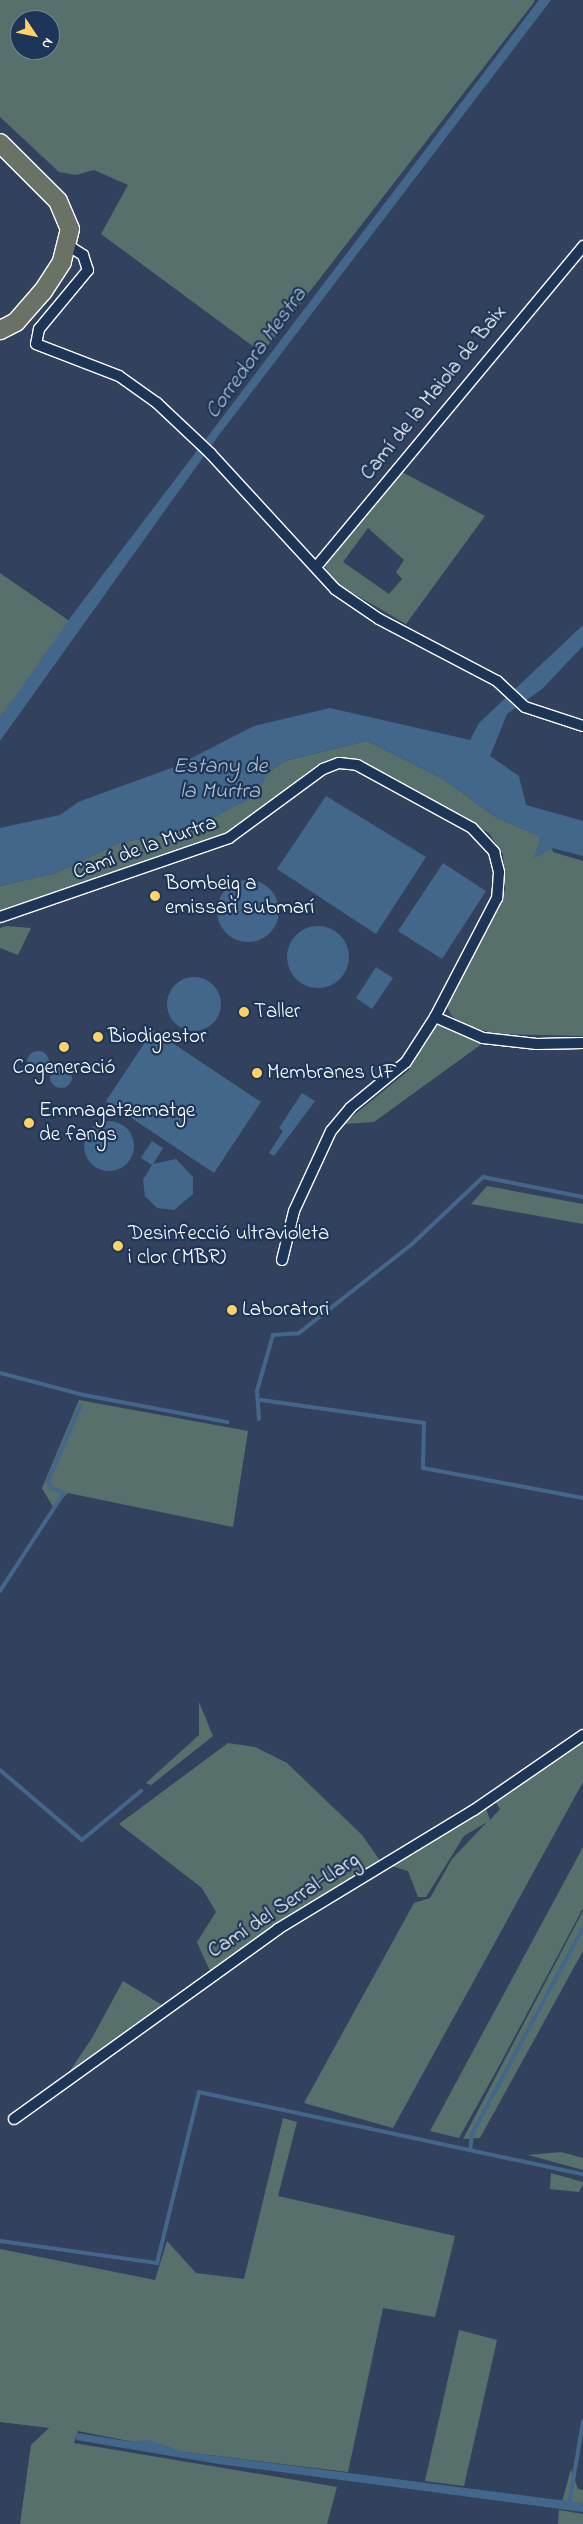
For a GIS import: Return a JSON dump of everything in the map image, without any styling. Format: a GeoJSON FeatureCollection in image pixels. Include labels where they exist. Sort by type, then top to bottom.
{"type":"FeatureCollection","features":[{"type":"Feature","properties":{"kind":"highway"},"geometry":{"type":"LineString","coordinates":[[0,142],[58,201],[70,229],[69,246],[31,307],[0,330]]}},
{"type":"Feature","properties":{"kind":"street"},"geometry":{"type":"LineString","coordinates":[[69,246],[83,255],[88,270],[39,329],[36,344],[119,376],[199,442],[335,589],[379,619],[498,681],[525,707],[583,726]]}},
{"type":"Feature","properties":{"kind":"street","name":"Camí de la Maiola de Baix"},"geometry":{"type":"LineString","coordinates":[[316,567],[583,246]]}},
{"type":"Feature","properties":{"kind":"street","name":"Camí de la Murtra"},"geometry":{"type":"LineString","coordinates":[[0,917],[229,838],[322,769],[340,763],[357,765],[472,828],[494,852],[499,872],[497,898],[436,1017],[406,1062],[350,1108],[331,1131],[294,1211],[282,1260]]}},
{"type":"Feature","properties":{"kind":"street"},"geometry":{"type":"LineString","coordinates":[[436,1017],[483,1038],[537,1044],[583,1043]]}},
{"type":"Feature","properties":{"kind":"street","name":"Camí del Serral-Llarg"},"geometry":{"type":"LineString","coordinates":[[14,2119],[278,1929],[474,1810],[583,1735]]}},
{"type":"Feature","properties":{"kind":"green space"},"geometry":{"type":"Polygon","coordinates":[[[0,0],[535,1],[262,353],[101,234],[128,185],[94,170],[76,175],[59,172],[0,117],[0,0]]]}},
{"type":"Feature","properties":{"kind":"green space"},"geometry":{"type":"Polygon","coordinates":[[[400,471],[485,516],[406,624],[332,581],[325,566],[400,471]],[[368,528],[343,562],[389,594],[402,579],[396,572],[404,560],[368,528]]]}},
{"type":"Feature","properties":{"kind":"green space"},"geometry":{"type":"Polygon","coordinates":[[[0,573],[71,622],[0,718],[0,573]]]}},
{"type":"Feature","properties":{"kind":"green space"},"geometry":{"type":"Polygon","coordinates":[[[367,741],[443,779],[496,817],[537,835],[541,839],[534,858],[552,848],[553,852],[583,861],[583,1036],[496,1034],[461,1024],[451,1015],[446,1004],[505,890],[503,855],[489,833],[343,758],[318,764],[230,834],[0,911],[0,886],[56,873],[119,843],[191,829],[256,795],[267,774],[284,761],[367,741]]]}},
{"type":"Feature","properties":{"kind":"green space"},"geometry":{"type":"Polygon","coordinates":[[[6,926],[31,928],[18,955],[0,948],[0,928],[6,926]]]}},
{"type":"Feature","properties":{"kind":"green space"},"geometry":{"type":"Polygon","coordinates":[[[438,1023],[483,1043],[374,1122],[343,1124],[408,1071],[438,1023]]]}},
{"type":"Feature","properties":{"kind":"green space"},"geometry":{"type":"Polygon","coordinates":[[[487,1186],[583,1204],[583,1224],[471,1204],[487,1186]]]}},
{"type":"Feature","properties":{"kind":"green space"},"geometry":{"type":"Polygon","coordinates":[[[79,1400],[248,1431],[233,1527],[68,1493],[53,1507],[42,1488],[79,1400]]]}},
{"type":"Feature","properties":{"kind":"green space"},"geometry":{"type":"Polygon","coordinates":[[[199,1702],[213,1736],[151,1785],[146,1783],[199,1735],[199,1702]]]}},
{"type":"Feature","properties":{"kind":"green space"},"geometry":{"type":"Polygon","coordinates":[[[583,1742],[583,1782],[393,2128],[304,2103],[414,1903],[430,1898],[452,1859],[487,1822],[464,1836],[426,1897],[418,1897],[408,1871],[392,1866],[485,1806],[490,1820],[500,1809],[495,1801],[583,1742]]]}},
{"type":"Feature","properties":{"kind":"green space"},"geometry":{"type":"Polygon","coordinates":[[[228,1743],[255,1747],[287,1763],[362,1835],[381,1862],[210,1971],[197,1942],[216,1912],[202,1888],[119,1824],[228,1743]]]}},
{"type":"Feature","properties":{"kind":"green space"},"geometry":{"type":"Polygon","coordinates":[[[583,1847],[583,1908],[499,2066],[459,2138],[430,2131],[583,1847]]]}},
{"type":"Feature","properties":{"kind":"green space"},"geometry":{"type":"Polygon","coordinates":[[[583,1911],[583,1951],[480,2138],[463,2139],[583,1911]]]}},
{"type":"Feature","properties":{"kind":"green space"},"geometry":{"type":"Polygon","coordinates":[[[123,1981],[162,2005],[67,2075],[92,2038],[123,1981]]]}},
{"type":"Feature","properties":{"kind":"green space"},"geometry":{"type":"Polygon","coordinates":[[[283,2118],[297,2122],[278,2196],[455,2236],[435,2317],[383,2308],[348,2472],[185,2452],[78,2431],[74,2443],[337,2487],[327,2524],[20,2524],[31,2445],[49,2428],[0,2422],[0,2249],[155,2280],[167,2241],[196,2273],[244,2279],[283,2118]]]}},
{"type":"Feature","properties":{"kind":"green space"},"geometry":{"type":"Polygon","coordinates":[[[561,2152],[583,2158],[583,2170],[528,2155],[561,2152]]]}},
{"type":"Feature","properties":{"kind":"green space"},"geometry":{"type":"Polygon","coordinates":[[[551,2173],[583,2182],[579,2192],[550,2189],[551,2173]]]}},
{"type":"Feature","properties":{"kind":"green space"},"geometry":{"type":"Polygon","coordinates":[[[459,2330],[497,2340],[464,2486],[425,2481],[459,2330]]]}},
{"type":"Feature","properties":{"kind":"green space"},"geometry":{"type":"Polygon","coordinates":[[[571,2469],[578,2489],[583,2490],[583,2505],[562,2502],[571,2469]]]}},
{"type":"Feature","properties":{"kind":"green space"},"geometry":{"type":"Polygon","coordinates":[[[559,2510],[583,2514],[583,2524],[558,2524],[559,2510]]]}},
{"type":"Feature","properties":{"kind":"water"},"geometry":{"type":"Polygon","coordinates":[[[539,0],[551,0],[219,435],[0,741],[0,718],[73,614],[539,0]]]}},
{"type":"Feature","properties":{"kind":"water","name":"Estany de la Murtra"},"geometry":{"type":"Polygon","coordinates":[[[583,625],[583,646],[542,689],[507,714],[490,756],[519,776],[526,805],[583,821],[583,856],[552,848],[533,859],[541,839],[537,835],[496,817],[443,779],[367,741],[284,761],[267,774],[256,795],[191,829],[119,843],[56,873],[0,886],[0,828],[60,815],[78,802],[174,767],[254,726],[330,708],[470,740],[479,723],[583,625]]]}},
{"type":"Feature","properties":{"kind":"water"},"geometry":{"type":"Polygon","coordinates":[[[326,796],[426,857],[376,934],[277,869],[326,796]]]}},
{"type":"Feature","properties":{"kind":"water"},"geometry":{"type":"Polygon","coordinates":[[[443,863],[486,891],[442,959],[398,931],[443,863]]]}},
{"type":"Feature","properties":{"kind":"water"},"geometry":{"type":"Polygon","coordinates":[[[248,880],[260,882],[270,889],[277,899],[279,911],[277,923],[270,933],[260,940],[248,942],[236,940],[226,933],[219,923],[217,911],[219,899],[226,889],[236,882],[248,880]]]}},
{"type":"Feature","properties":{"kind":"water"},"geometry":{"type":"Polygon","coordinates":[[[318,926],[330,928],[340,935],[347,945],[349,957],[347,969],[340,979],[330,986],[318,988],[306,986],[296,979],[289,969],[287,957],[289,945],[296,935],[306,928],[318,926]]]}},
{"type":"Feature","properties":{"kind":"water"},"geometry":{"type":"Polygon","coordinates":[[[376,967],[393,978],[372,1009],[356,998],[376,967]]]}},
{"type":"Feature","properties":{"kind":"water"},"geometry":{"type":"Polygon","coordinates":[[[194,977],[204,979],[213,985],[219,994],[221,1004],[219,1014],[213,1023],[204,1029],[194,1031],[184,1029],[175,1023],[169,1014],[167,1004],[169,994],[175,985],[184,979],[194,977]]]}},
{"type":"Feature","properties":{"kind":"water"},"geometry":{"type":"Polygon","coordinates":[[[153,1030],[261,1102],[214,1173],[106,1101],[153,1030]]]}},
{"type":"Feature","properties":{"kind":"water"},"geometry":{"type":"Polygon","coordinates":[[[38,1051],[46,1054],[49,1062],[46,1070],[38,1073],[30,1070],[27,1062],[30,1054],[38,1051]]]}},
{"type":"Feature","properties":{"kind":"water"},"geometry":{"type":"Polygon","coordinates":[[[61,1066],[69,1069],[72,1077],[69,1085],[61,1088],[53,1085],[50,1077],[53,1069],[61,1066]]]}},
{"type":"Feature","properties":{"kind":"water"},"geometry":{"type":"Polygon","coordinates":[[[302,1093],[315,1101],[274,1156],[269,1153],[283,1131],[279,1128],[302,1093]]]}},
{"type":"Feature","properties":{"kind":"water"},"geometry":{"type":"Polygon","coordinates":[[[104,1121],[114,1121],[127,1128],[134,1141],[134,1151],[127,1164],[114,1171],[104,1171],[95,1167],[88,1160],[84,1151],[84,1141],[88,1132],[95,1125],[104,1121]]]}},
{"type":"Feature","properties":{"kind":"water"},"geometry":{"type":"Polygon","coordinates":[[[152,1141],[163,1148],[153,1164],[176,1159],[193,1177],[193,1194],[174,1210],[157,1208],[145,1196],[143,1180],[152,1165],[141,1158],[152,1141]]]}},
{"type":"Feature","properties":{"kind":"water"},"geometry":{"type":"Polygon","coordinates":[[[77,2433],[133,2442],[148,2440],[185,2452],[583,2503],[583,2512],[219,2464],[76,2440],[77,2433]]]}},
{"type":"Feature","properties":{"kind":"waterway"},"geometry":{"type":"LineString","coordinates":[[259,1419],[257,1391],[273,1335],[299,1333],[412,1244],[483,1177],[583,1197]]}},
{"type":"Feature","properties":{"kind":"waterway"},"geometry":{"type":"LineString","coordinates":[[0,1373],[84,1395],[227,1422]]}},
{"type":"Feature","properties":{"kind":"waterway"},"geometry":{"type":"LineString","coordinates":[[261,1400],[424,1423],[423,1468],[583,1498]]}},
{"type":"Feature","properties":{"kind":"waterway"},"geometry":{"type":"LineString","coordinates":[[0,1591],[64,1493],[51,1488],[48,1481],[80,1407]]}},
{"type":"Feature","properties":{"kind":"waterway"},"geometry":{"type":"LineString","coordinates":[[0,1770],[82,1840],[141,1791]]}},
{"type":"Feature","properties":{"kind":"waterway"},"geometry":{"type":"LineString","coordinates":[[470,2150],[472,2134],[583,1928]]}},
{"type":"Feature","properties":{"kind":"waterway"},"geometry":{"type":"LineString","coordinates":[[0,2241],[157,2263],[199,2092],[583,2174]]}},
{"type":"Feature","properties":{"kind":"waterway"},"geometry":{"type":"LineString","coordinates":[[569,2505],[583,2421]]}},
{"type":"Feature","properties":{"kind":"place","name":"Bombeig a emissari submarí"},"geometry":{"type":"Point","coordinates":[155,896]}},
{"type":"Feature","properties":{"kind":"place","name":"Taller"},"geometry":{"type":"Point","coordinates":[244,1012]}},
{"type":"Feature","properties":{"kind":"place","name":"Biodigestor"},"geometry":{"type":"Point","coordinates":[98,1037]}},
{"type":"Feature","properties":{"kind":"place","name":"Cogeneració"},"geometry":{"type":"Point","coordinates":[64,1047]}},
{"type":"Feature","properties":{"kind":"place","name":"Membranes UF"},"geometry":{"type":"Point","coordinates":[257,1073]}},
{"type":"Feature","properties":{"kind":"place","name":"Emmagatzematge de fangs"},"geometry":{"type":"Point","coordinates":[29,1123]}},
{"type":"Feature","properties":{"kind":"place","name":"Desinfecció ultravioleta i clor (MBR)"},"geometry":{"type":"Point","coordinates":[118,1246]}},
{"type":"Feature","properties":{"kind":"place","name":"Laboratori"},"geometry":{"type":"Point","coordinates":[232,1310]}},
{"type":"Feature","properties":{"kind":"water label","name":"Corredora Mestra"},"geometry":{"type":"Point","coordinates":[257,354]}}]}
